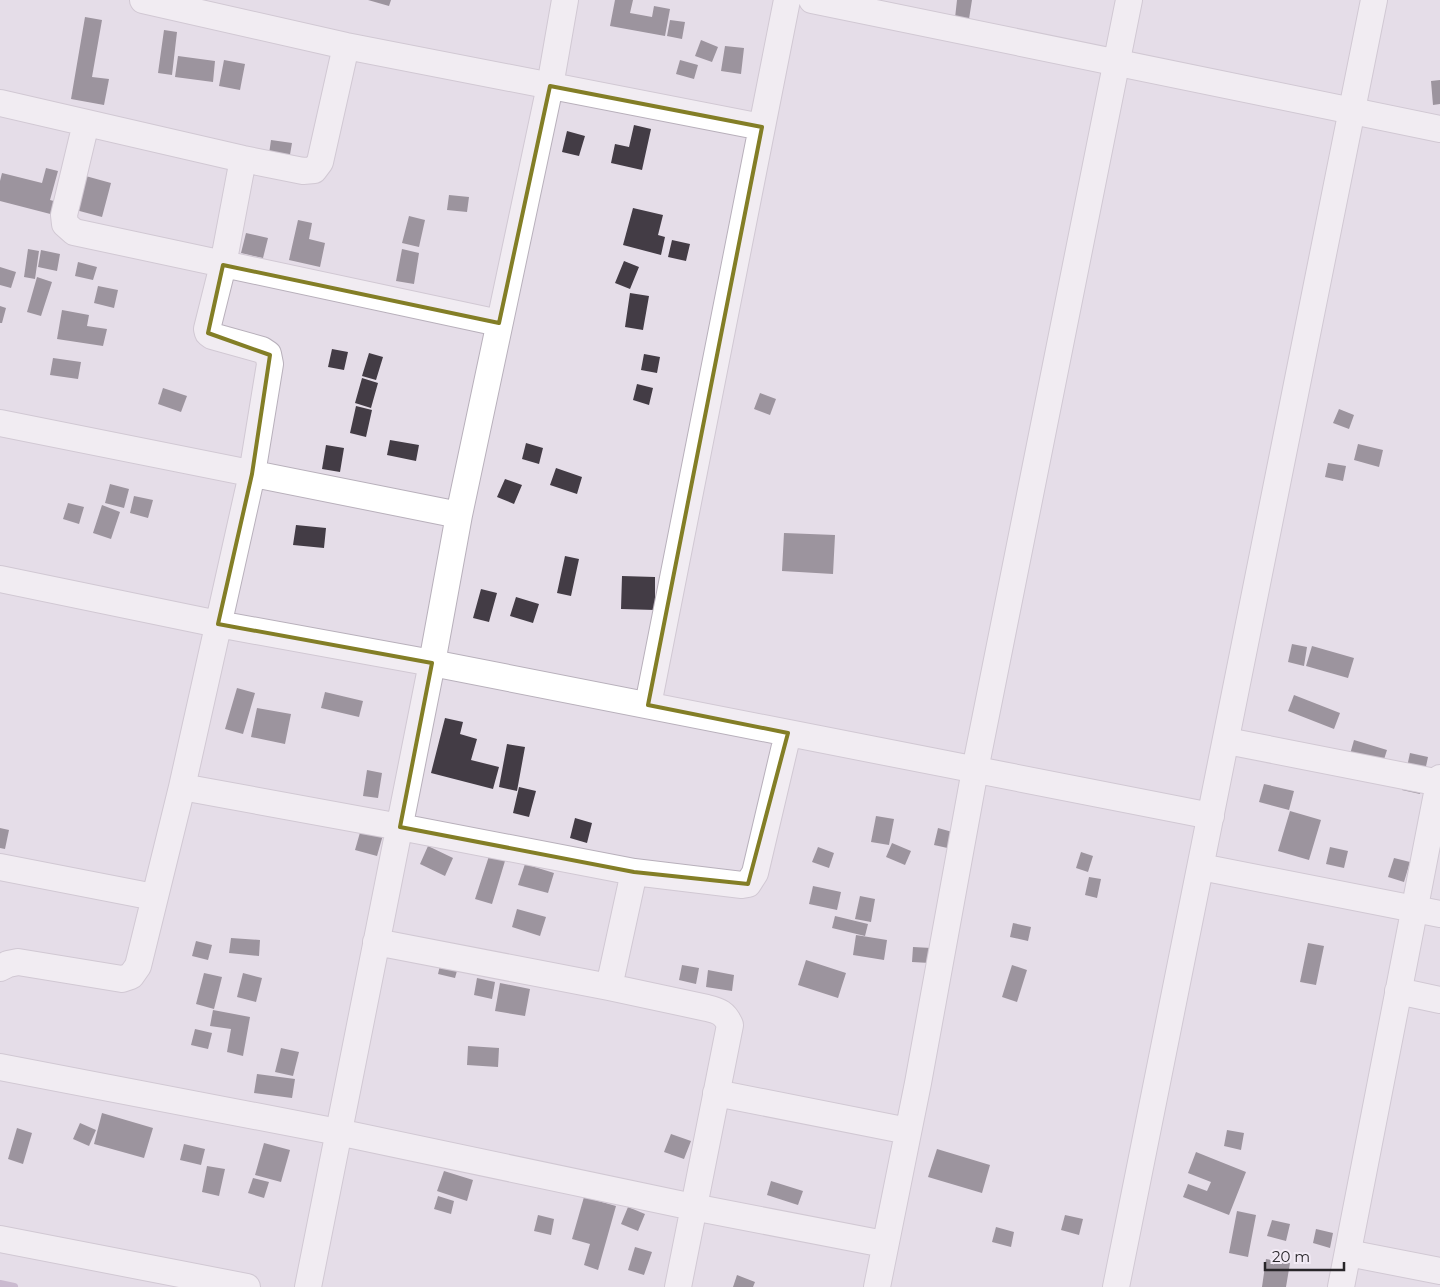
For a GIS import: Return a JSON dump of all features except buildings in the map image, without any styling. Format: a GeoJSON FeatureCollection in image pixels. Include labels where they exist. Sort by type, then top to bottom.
{"type":"FeatureCollection","features":[{"type":"Feature","properties":{"kind":"street"},"geometry":{"type":"LineString","coordinates":[[143,0],[185,4],[346,46],[762,127]]}},
{"type":"Feature","properties":{"kind":"street"},"geometry":{"type":"LineString","coordinates":[[308,1287],[400,827],[459,516],[550,86],[565,0]]}},
{"type":"Feature","properties":{"kind":"street"},"geometry":{"type":"LineString","coordinates":[[648,706],[787,0]]}},
{"type":"Feature","properties":{"kind":"street"},"geometry":{"type":"LineString","coordinates":[[812,0],[855,4],[1116,63],[1440,129]]}},
{"type":"Feature","properties":{"kind":"street"},"geometry":{"type":"LineString","coordinates":[[877,1287],[884,1244],[918,1083],[974,770],[1130,0]]}},
{"type":"Feature","properties":{"kind":"street"},"geometry":{"type":"LineString","coordinates":[[1116,1287],[1374,0]]}},
{"type":"Feature","properties":{"kind":"street"},"geometry":{"type":"LineString","coordinates":[[0,103],[243,160],[303,171],[314,170],[320,162],[346,46]]}},
{"type":"Feature","properties":{"kind":"street"},"geometry":{"type":"LineString","coordinates":[[86,123],[64,215],[65,224],[74,232],[499,323]]}},
{"type":"Feature","properties":{"kind":"street"},"geometry":{"type":"LineString","coordinates":[[0,968],[18,962],[126,979],[135,972],[138,966],[182,787],[252,474],[270,358],[268,354],[256,347],[212,336],[208,333],[208,324],[223,265],[243,160]]}},
{"type":"Feature","properties":{"kind":"street"},"geometry":{"type":"LineString","coordinates":[[0,423],[459,516]]}},
{"type":"Feature","properties":{"kind":"street"},"geometry":{"type":"LineString","coordinates":[[0,579],[218,624],[432,663],[1211,816]]}},
{"type":"Feature","properties":{"kind":"street"},"geometry":{"type":"LineString","coordinates":[[182,787],[634,872],[742,886],[748,884],[755,873],[788,733]]}},
{"type":"Feature","properties":{"kind":"street"},"geometry":{"type":"LineString","coordinates":[[1226,741],[1440,781],[1341,1287]]}},
{"type":"Feature","properties":{"kind":"street"},"geometry":{"type":"LineString","coordinates":[[0,867],[154,897]]}},
{"type":"Feature","properties":{"kind":"street"},"geometry":{"type":"LineString","coordinates":[[1201,867],[1440,914]]}},
{"type":"Feature","properties":{"kind":"street"},"geometry":{"type":"LineString","coordinates":[[608,987],[634,872]]}},
{"type":"Feature","properties":{"kind":"street"},"geometry":{"type":"LineString","coordinates":[[376,942],[608,987],[723,1013],[730,1025],[678,1287]]}},
{"type":"Feature","properties":{"kind":"street"},"geometry":{"type":"LineString","coordinates":[[1398,991],[1440,1000]]}},
{"type":"Feature","properties":{"kind":"street"},"geometry":{"type":"LineString","coordinates":[[0,1067],[338,1132],[693,1207],[884,1244]]}},
{"type":"Feature","properties":{"kind":"street"},"geometry":{"type":"LineString","coordinates":[[716,1093],[908,1131]]}},
{"type":"Feature","properties":{"kind":"street"},"geometry":{"type":"LineString","coordinates":[[0,1239],[247,1287]]}},
{"type":"Feature","properties":{"kind":"street"},"geometry":{"type":"LineString","coordinates":[[1348,1253],[1440,1272]]}},
{"type":"Feature","properties":{"kind":"highlighted area"},"geometry":{"type":"Polygon","coordinates":[[[550,86],[762,127],[648,705],[788,733],[748,884],[634,872],[400,827],[432,663],[218,624],[252,474],[270,355],[208,333],[223,265],[499,323],[550,86]]]}},
{"type":"Feature","properties":{"kind":"waterway"},"geometry":{"type":"LineString","coordinates":[[0,1284],[14,1287]]}}]}
